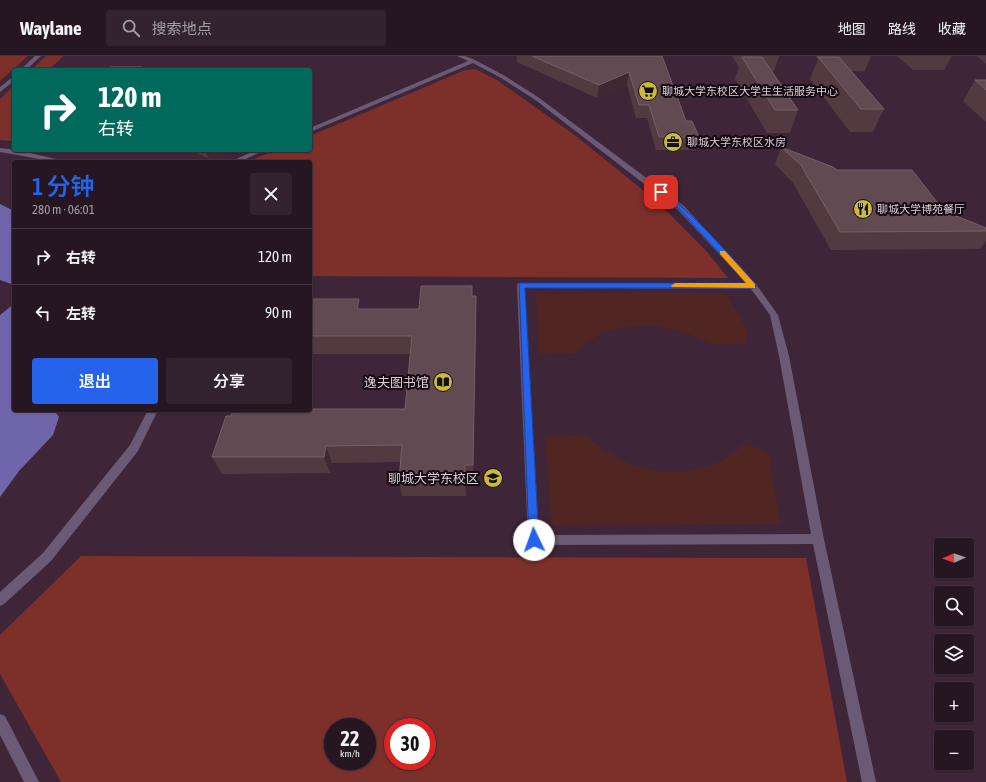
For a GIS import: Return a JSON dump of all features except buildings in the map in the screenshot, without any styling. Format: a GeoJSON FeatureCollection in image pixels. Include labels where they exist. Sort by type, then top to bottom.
{"type":"FeatureCollection","features":[{"type":"Feature","properties":{"kind":"street"},"geometry":{"type":"LineString","coordinates":[[25,68],[38,56]]}},
{"type":"Feature","properties":{"kind":"street"},"geometry":{"type":"LineString","coordinates":[[460,56],[473,61],[503,77],[536,98],[681,208],[753,286],[774,315],[784,356],[818,538],[869,782]]}},
{"type":"Feature","properties":{"kind":"street"},"geometry":{"type":"LineString","coordinates":[[312,129],[473,61]]}},
{"type":"Feature","properties":{"kind":"street"},"geometry":{"type":"LineString","coordinates":[[0,90],[12,80]]}},
{"type":"Feature","properties":{"kind":"street"},"geometry":{"type":"LineString","coordinates":[[0,150],[12,151]]}},
{"type":"Feature","properties":{"kind":"street"},"geometry":{"type":"LineString","coordinates":[[17,152],[56,160]]}},
{"type":"Feature","properties":{"kind":"street"},"geometry":{"type":"LineString","coordinates":[[238,160],[257,152]]}},
{"type":"Feature","properties":{"kind":"street"},"geometry":{"type":"LineString","coordinates":[[753,286],[521,285],[534,540],[818,538]]}},
{"type":"Feature","properties":{"kind":"street"},"geometry":{"type":"LineString","coordinates":[[0,600],[47,557],[134,448],[152,412]]}},
{"type":"Feature","properties":{"kind":"street"},"geometry":{"type":"LineString","coordinates":[[0,721],[32,782]]}},
{"type":"Feature","properties":{"kind":"shaded area","name":"聊城大学东校区"},"geometry":{"type":"Polygon","coordinates":[[[0,56],[986,56],[986,782],[0,782],[0,56]]]}},
{"type":"Feature","properties":{"kind":"shaded area"},"geometry":{"type":"Polygon","coordinates":[[[0,56],[28,56],[15,68],[12,68],[12,70],[0,81],[0,56]]]}},
{"type":"Feature","properties":{"kind":"shaded area"},"geometry":{"type":"Polygon","coordinates":[[[46,56],[63,56],[51,68],[33,68],[46,56]]]}},
{"type":"Feature","properties":{"kind":"shaded area"},"geometry":{"type":"Polygon","coordinates":[[[475,69],[497,80],[576,136],[660,204],[708,253],[728,278],[312,276],[312,160],[252,160],[271,152],[312,152],[312,135],[465,70],[475,69]]]}},
{"type":"Feature","properties":{"kind":"shaded area"},"geometry":{"type":"Polygon","coordinates":[[[12,88],[12,141],[0,140],[0,99],[12,88]]]}},
{"type":"Feature","properties":{"kind":"shaded area"},"geometry":{"type":"Polygon","coordinates":[[[0,204],[12,210],[12,284],[0,280],[0,204]]]}},
{"type":"Feature","properties":{"kind":"shaded area"},"geometry":{"type":"Polygon","coordinates":[[[536,293],[724,294],[746,328],[746,342],[741,344],[711,344],[687,333],[667,328],[651,325],[634,325],[608,331],[596,336],[575,353],[539,354],[536,293]]]}},
{"type":"Feature","properties":{"kind":"shaded area"},"geometry":{"type":"Polygon","coordinates":[[[12,306],[12,412],[55,412],[59,417],[53,435],[19,471],[0,497],[0,315],[12,306]]]}},
{"type":"Feature","properties":{"kind":"shaded area"},"geometry":{"type":"Polygon","coordinates":[[[545,437],[585,437],[618,458],[636,466],[663,472],[678,472],[707,467],[732,454],[742,445],[758,447],[769,453],[780,524],[552,525],[545,437]]]}},
{"type":"Feature","properties":{"kind":"shaded area"},"geometry":{"type":"Polygon","coordinates":[[[81,556],[806,558],[847,782],[61,782],[0,674],[0,635],[81,556]]]}},
{"type":"Feature","properties":{"kind":"slow traffic"},"geometry":{"type":"LineString","coordinates":[[675,286],[753,286],[722,253]]}},
{"type":"Feature","properties":{"kind":"place","name":"聊城大学东校区大学生生活服务中心"},"geometry":{"type":"Point","coordinates":[648,91]}},
{"type":"Feature","properties":{"kind":"place","name":"聊城大学东校区水房"},"geometry":{"type":"Point","coordinates":[673,142]}},
{"type":"Feature","properties":{"kind":"place","name":"聊城大学博苑餐厅"},"geometry":{"type":"Point","coordinates":[863,209]}},
{"type":"Feature","properties":{"kind":"place","name":"逸夫图书馆"},"geometry":{"type":"Point","coordinates":[443,382]}},
{"type":"Feature","properties":{"kind":"place","name":"聊城大学东校区"},"geometry":{"type":"Point","coordinates":[493,478]}},
{"type":"Feature","properties":{"kind":"route"},"geometry":{"type":"LineString","coordinates":[[534,540],[521,285],[753,286],[681,208],[661,192]]}}]}
